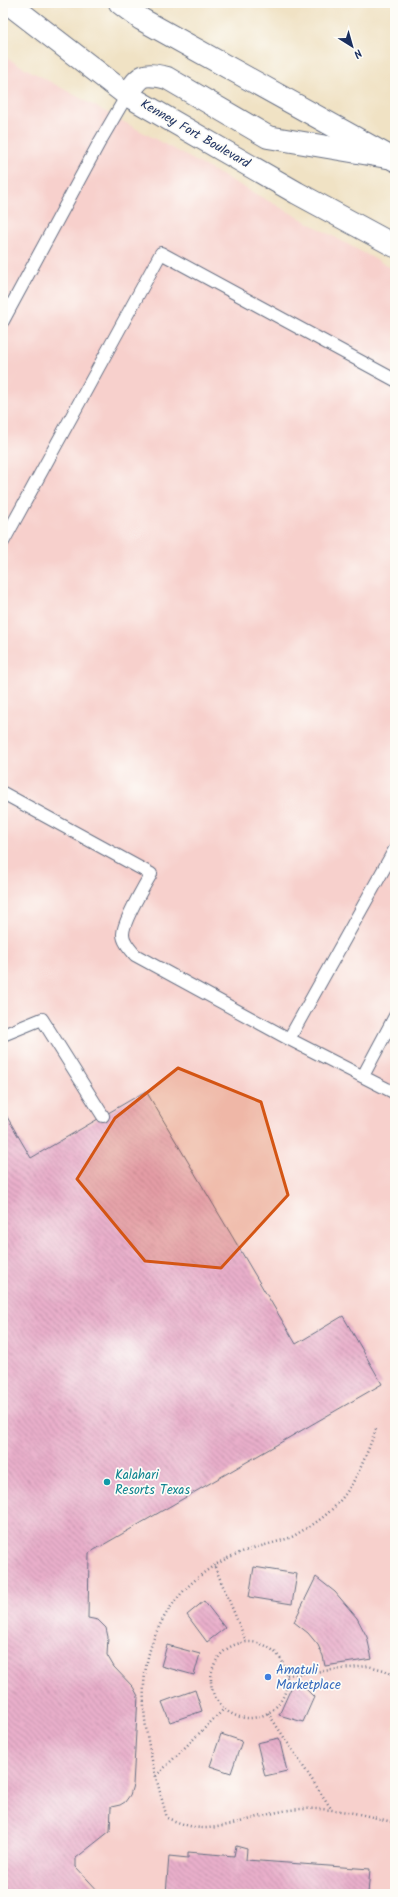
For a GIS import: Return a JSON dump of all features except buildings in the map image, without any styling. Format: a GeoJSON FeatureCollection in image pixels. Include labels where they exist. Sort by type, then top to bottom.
{"type":"FeatureCollection","features":[{"type":"Feature","properties":{"kind":"main road","name":"Kenney Fort Boulevard"},"geometry":{"type":"LineString","coordinates":[[8,3],[127,95],[297,193],[395,246]]}},
{"type":"Feature","properties":{"kind":"main road"},"geometry":{"type":"LineString","coordinates":[[120,3],[141,19],[393,159]]}},
{"type":"Feature","properties":{"kind":"main road"},"geometry":{"type":"LineString","coordinates":[[127,95],[138,78],[150,74],[167,78],[268,137],[393,159]]}},
{"type":"Feature","properties":{"kind":"lane"},"geometry":{"type":"LineString","coordinates":[[3,321],[127,95]]}},
{"type":"Feature","properties":{"kind":"lane"},"geometry":{"type":"LineString","coordinates":[[3,542],[161,253],[395,380]]}},
{"type":"Feature","properties":{"kind":"lane"},"geometry":{"type":"LineString","coordinates":[[3,793],[151,874],[126,923],[123,935],[128,948],[135,956],[289,1039],[395,1093]]}},
{"type":"Feature","properties":{"kind":"lane"},"geometry":{"type":"LineString","coordinates":[[289,1039],[395,849]]}},
{"type":"Feature","properties":{"kind":"lane"},"geometry":{"type":"LineString","coordinates":[[363,1076],[395,1016]]}},
{"type":"Feature","properties":{"kind":"lane"},"geometry":{"type":"LineString","coordinates":[[3,1035],[42,1019],[103,1116]]}},
{"type":"Feature","properties":{"kind":"path"},"geometry":{"type":"LineString","coordinates":[[376,1429],[362,1468],[340,1503],[314,1524],[290,1538],[236,1554],[204,1573],[182,1592],[166,1613],[155,1633],[145,1666],[143,1707],[147,1744],[167,1818],[187,1826],[208,1828],[289,1810],[318,1809],[350,1812],[395,1823]]}},
{"type":"Feature","properties":{"kind":"path"},"geometry":{"type":"LineString","coordinates":[[215,1566],[246,1641]]}},
{"type":"Feature","properties":{"kind":"path"},"geometry":{"type":"LineString","coordinates":[[246,1641],[261,1642],[272,1648],[281,1658],[287,1676],[285,1694],[278,1705],[268,1713],[256,1718],[242,1718],[230,1714],[224,1709],[213,1694],[210,1681],[212,1669],[217,1658],[226,1648],[246,1641]]}},
{"type":"Feature","properties":{"kind":"path"},"geometry":{"type":"LineString","coordinates":[[287,1676],[368,1666],[384,1670],[395,1676]]}},
{"type":"Feature","properties":{"kind":"path"},"geometry":{"type":"LineString","coordinates":[[156,1776],[224,1709]]}},
{"type":"Feature","properties":{"kind":"path"},"geometry":{"type":"LineString","coordinates":[[268,1713],[332,1810]]}},
{"type":"Feature","properties":{"kind":"highlighted area"},"geometry":{"type":"Polygon","coordinates":[[[178,1068],[261,1102],[288,1195],[221,1268],[145,1261],[77,1179],[115,1118],[178,1068]]]}},
{"type":"Feature","properties":{"kind":"shaded area"},"geometry":{"type":"Polygon","coordinates":[[[3,56],[395,270],[395,1894],[3,1894],[3,56]]]}},
{"type":"Feature","properties":{"kind":"place","name":"Kalahari Resorts Texas"},"geometry":{"type":"Point","coordinates":[107,1482]}},
{"type":"Feature","properties":{"kind":"place","name":"Amatuli Marketplace"},"geometry":{"type":"Point","coordinates":[268,1677]}}]}
